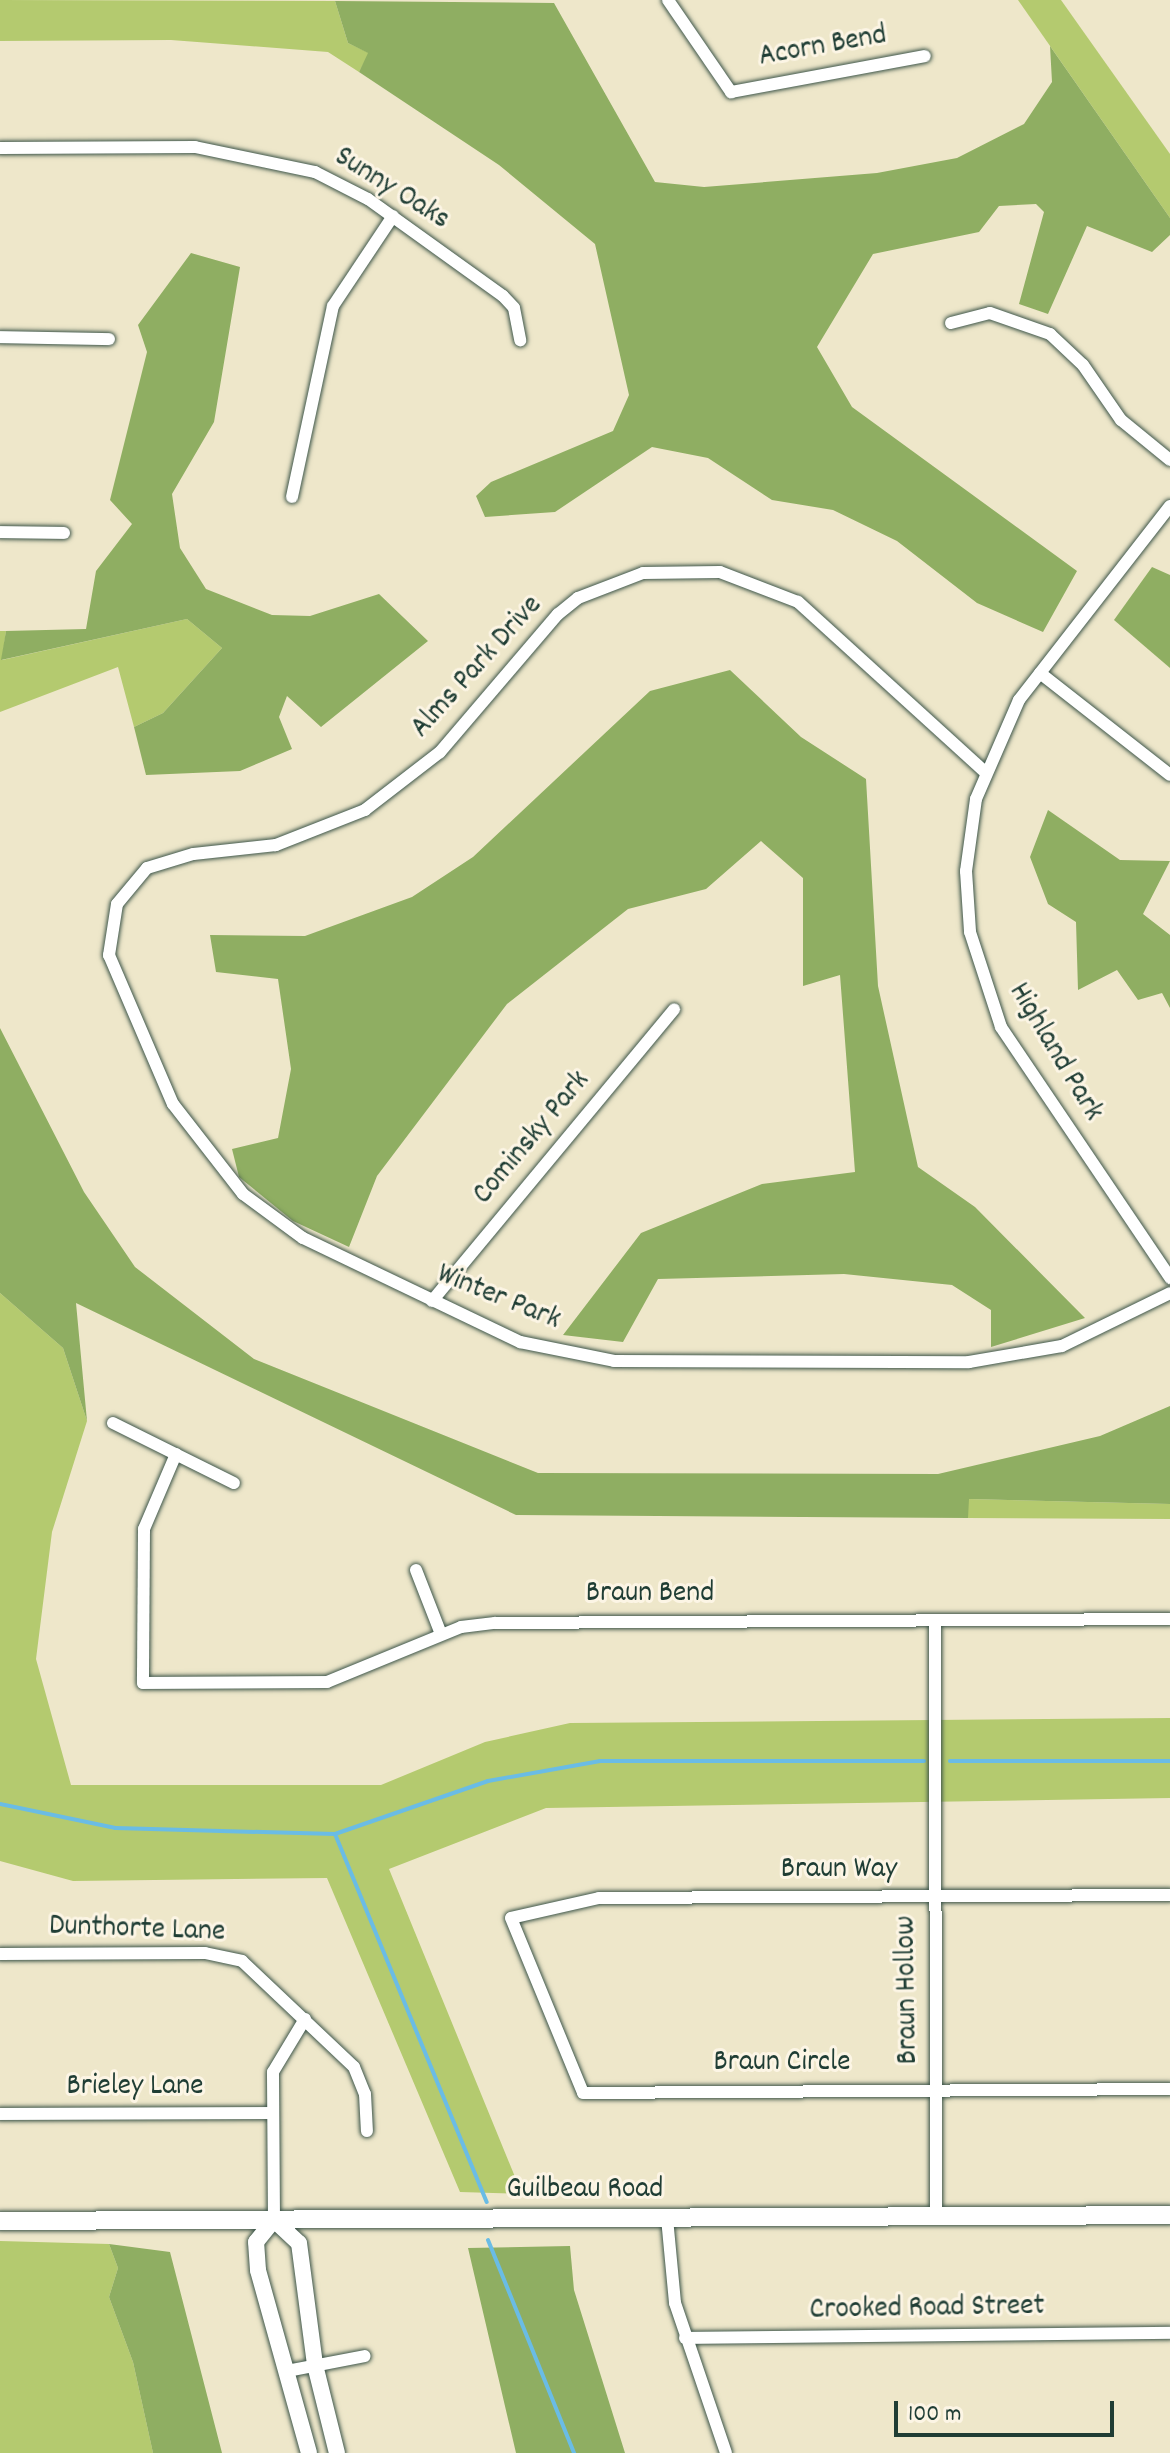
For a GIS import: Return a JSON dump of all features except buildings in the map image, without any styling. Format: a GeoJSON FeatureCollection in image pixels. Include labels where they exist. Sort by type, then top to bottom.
{"type":"FeatureCollection","features":[{"type":"Feature","properties":{"kind":"main road","name":"Guilbeau Road"},"geometry":{"type":"LineString","coordinates":[[0,2221],[1170,2215]]}},
{"type":"Feature","properties":{"kind":"street","name":"Acorn Bend"},"geometry":{"type":"LineString","coordinates":[[668,0],[731,92],[925,56]]}},
{"type":"Feature","properties":{"kind":"street","name":"Sunny Oaks"},"geometry":{"type":"LineString","coordinates":[[0,148],[242,152],[339,182],[393,216],[503,296],[514,308],[520,340]]}},
{"type":"Feature","properties":{"kind":"street"},"geometry":{"type":"LineString","coordinates":[[292,497],[333,306],[393,216]]}},
{"type":"Feature","properties":{"kind":"street"},"geometry":{"type":"LineString","coordinates":[[951,323],[990,313],[1050,334],[1083,365],[1121,420],[1170,460]]}},
{"type":"Feature","properties":{"kind":"street"},"geometry":{"type":"LineString","coordinates":[[0,337],[109,339]]}},
{"type":"Feature","properties":{"kind":"street","name":"Highland Park"},"geometry":{"type":"LineString","coordinates":[[1170,506],[1040,673],[985,772],[970,829],[966,907],[989,1000],[1027,1071],[1170,1278]]}},
{"type":"Feature","properties":{"kind":"street"},"geometry":{"type":"LineString","coordinates":[[0,532],[64,533]]}},
{"type":"Feature","properties":{"kind":"street","name":"Alms Park Drive"},"geometry":{"type":"LineString","coordinates":[[117,904],[161,861],[276,845],[365,810],[440,752],[558,614],[612,584],[664,570],[741,576],[798,602],[985,772]]}},
{"type":"Feature","properties":{"kind":"street"},"geometry":{"type":"LineString","coordinates":[[1040,673],[1170,775]]}},
{"type":"Feature","properties":{"kind":"street","name":"Winter Park"},"geometry":{"type":"LineString","coordinates":[[117,904],[108,932],[114,968],[173,1104],[200,1145],[287,1228],[520,1342],[573,1356],[969,1362],[1062,1346],[1170,1293]]}},
{"type":"Feature","properties":{"kind":"street","name":"Cominsky Park"},"geometry":{"type":"LineString","coordinates":[[432,1301],[674,1009]]}},
{"type":"Feature","properties":{"kind":"street"},"geometry":{"type":"LineString","coordinates":[[113,1423],[234,1483]]}},
{"type":"Feature","properties":{"kind":"street","name":"Braun Bend"},"geometry":{"type":"LineString","coordinates":[[176,1454],[144,1529],[143,1683],[327,1682],[378,1667],[441,1634],[495,1623],[1170,1619]]}},
{"type":"Feature","properties":{"kind":"street"},"geometry":{"type":"LineString","coordinates":[[416,1570],[441,1634]]}},
{"type":"Feature","properties":{"kind":"street","name":"Braun Hollow"},"geometry":{"type":"LineString","coordinates":[[935,1620],[936,2216]]}},
{"type":"Feature","properties":{"kind":"street","name":"Braun Way"},"geometry":{"type":"LineString","coordinates":[[511,1918],[589,1898],[1170,1895]]}},
{"type":"Feature","properties":{"kind":"street","name":"Braun Circle"},"geometry":{"type":"LineString","coordinates":[[511,1918],[583,2093],[1170,2089]]}},
{"type":"Feature","properties":{"kind":"street","name":"Dunthorte Lane"},"geometry":{"type":"LineString","coordinates":[[0,1954],[221,1954],[242,1961],[305,2019],[361,2077],[367,2131]]}},
{"type":"Feature","properties":{"kind":"street"},"geometry":{"type":"LineString","coordinates":[[305,2019],[280,2050],[270,2113],[274,2220],[256,2242],[309,2453]]}},
{"type":"Feature","properties":{"kind":"street","name":"Brieley Lane"},"geometry":{"type":"LineString","coordinates":[[0,2114],[270,2113]]}},
{"type":"Feature","properties":{"kind":"street"},"geometry":{"type":"LineString","coordinates":[[667,2218],[670,2285],[685,2338],[726,2453]]}},
{"type":"Feature","properties":{"kind":"street"},"geometry":{"type":"LineString","coordinates":[[274,2220],[299,2243],[315,2365],[337,2453]]}},
{"type":"Feature","properties":{"kind":"street","name":"Crooked Road Street"},"geometry":{"type":"LineString","coordinates":[[685,2338],[1170,2333]]}},
{"type":"Feature","properties":{"kind":"street"},"geometry":{"type":"LineString","coordinates":[[287,2371],[365,2356]]}},
{"type":"Feature","properties":{"kind":"green space"},"geometry":{"type":"Polygon","coordinates":[[[0,0],[335,1],[348,43],[369,53],[359,72],[328,52],[171,40],[0,41],[0,0]]]}},
{"type":"Feature","properties":{"kind":"green space"},"geometry":{"type":"Polygon","coordinates":[[[1018,0],[1061,0],[1170,154],[1170,218],[1018,0]]]}},
{"type":"Feature","properties":{"kind":"green space"},"geometry":{"type":"Polygon","coordinates":[[[335,1],[554,3],[655,182],[704,187],[877,173],[957,158],[1024,124],[1052,82],[1050,46],[1170,218],[1170,235],[1152,252],[1087,226],[1048,314],[1019,304],[1044,212],[1036,204],[999,206],[979,232],[873,254],[817,347],[852,407],[1077,571],[1043,632],[977,603],[897,541],[833,510],[772,500],[708,458],[652,447],[555,512],[485,517],[476,496],[491,482],[613,431],[629,395],[595,244],[499,165],[359,72],[368,53],[348,43],[335,1]]]}},
{"type":"Feature","properties":{"kind":"green space"},"geometry":{"type":"Polygon","coordinates":[[[191,253],[240,267],[214,422],[172,494],[180,548],[206,589],[272,615],[310,616],[379,594],[428,641],[321,727],[287,696],[279,717],[292,749],[240,771],[146,775],[134,727],[163,713],[222,648],[187,619],[1,660],[6,631],[86,629],[96,571],[132,524],[110,500],[147,352],[138,325],[191,253]]]}},
{"type":"Feature","properties":{"kind":"green space"},"geometry":{"type":"Polygon","coordinates":[[[1152,567],[1170,575],[1170,668],[1114,620],[1152,567]]]}},
{"type":"Feature","properties":{"kind":"green space"},"geometry":{"type":"Polygon","coordinates":[[[187,619],[222,648],[163,713],[134,727],[118,667],[0,712],[0,631],[6,631],[2,660],[187,619]]]}},
{"type":"Feature","properties":{"kind":"green space"},"geometry":{"type":"Polygon","coordinates":[[[730,670],[801,737],[866,779],[878,986],[918,1167],[975,1207],[1085,1318],[991,1347],[991,1310],[952,1285],[844,1274],[658,1279],[623,1342],[563,1335],[641,1233],[762,1184],[855,1172],[840,975],[803,986],[803,878],[761,841],[706,889],[628,909],[507,1004],[377,1176],[349,1247],[293,1221],[239,1177],[232,1149],[278,1138],[291,1069],[278,979],[216,972],[210,935],[305,936],[412,897],[473,857],[650,691],[730,670]]]}},
{"type":"Feature","properties":{"kind":"green space"},"geometry":{"type":"Polygon","coordinates":[[[1048,810],[1120,860],[1170,861],[1143,914],[1170,935],[1170,1008],[1162,993],[1138,1000],[1117,970],[1078,990],[1076,922],[1048,904],[1030,857],[1048,810]]]}},
{"type":"Feature","properties":{"kind":"green space"},"geometry":{"type":"Polygon","coordinates":[[[0,1028],[84,1192],[135,1267],[254,1359],[538,1473],[938,1474],[1100,1436],[1170,1406],[1170,1504],[969,1499],[968,1518],[516,1515],[76,1303],[87,1421],[63,1348],[0,1293],[0,1028]]]}},
{"type":"Feature","properties":{"kind":"green space"},"geometry":{"type":"Polygon","coordinates":[[[0,1293],[63,1348],[87,1421],[52,1532],[36,1659],[71,1785],[381,1785],[485,1742],[570,1723],[1170,1718],[1170,1798],[546,1808],[389,1869],[522,2194],[460,2192],[327,1878],[73,1881],[0,1861],[0,1293]]]}},
{"type":"Feature","properties":{"kind":"green space"},"geometry":{"type":"Polygon","coordinates":[[[968,1499],[1170,1504],[1170,1519],[968,1518],[968,1499]]]}},
{"type":"Feature","properties":{"kind":"green space"},"geometry":{"type":"Polygon","coordinates":[[[0,2241],[109,2244],[118,2268],[109,2297],[133,2362],[153,2453],[0,2453],[0,2241]]]}},
{"type":"Feature","properties":{"kind":"green space"},"geometry":{"type":"Polygon","coordinates":[[[109,2244],[170,2252],[222,2453],[153,2453],[133,2362],[109,2297],[118,2268],[109,2244]]]}},
{"type":"Feature","properties":{"kind":"green space"},"geometry":{"type":"Polygon","coordinates":[[[570,2246],[574,2290],[625,2453],[516,2453],[468,2248],[570,2246]]]}},
{"type":"Feature","properties":{"kind":"waterway"},"geometry":{"type":"LineString","coordinates":[[0,1804],[116,1828],[335,1834],[488,1781],[600,1761],[924,1761]]}},
{"type":"Feature","properties":{"kind":"waterway"},"geometry":{"type":"LineString","coordinates":[[950,1761],[1170,1761]]}},
{"type":"Feature","properties":{"kind":"waterway"},"geometry":{"type":"LineString","coordinates":[[335,1834],[487,2202]]}},
{"type":"Feature","properties":{"kind":"waterway"},"geometry":{"type":"LineString","coordinates":[[488,2240],[574,2453]]}}]}
